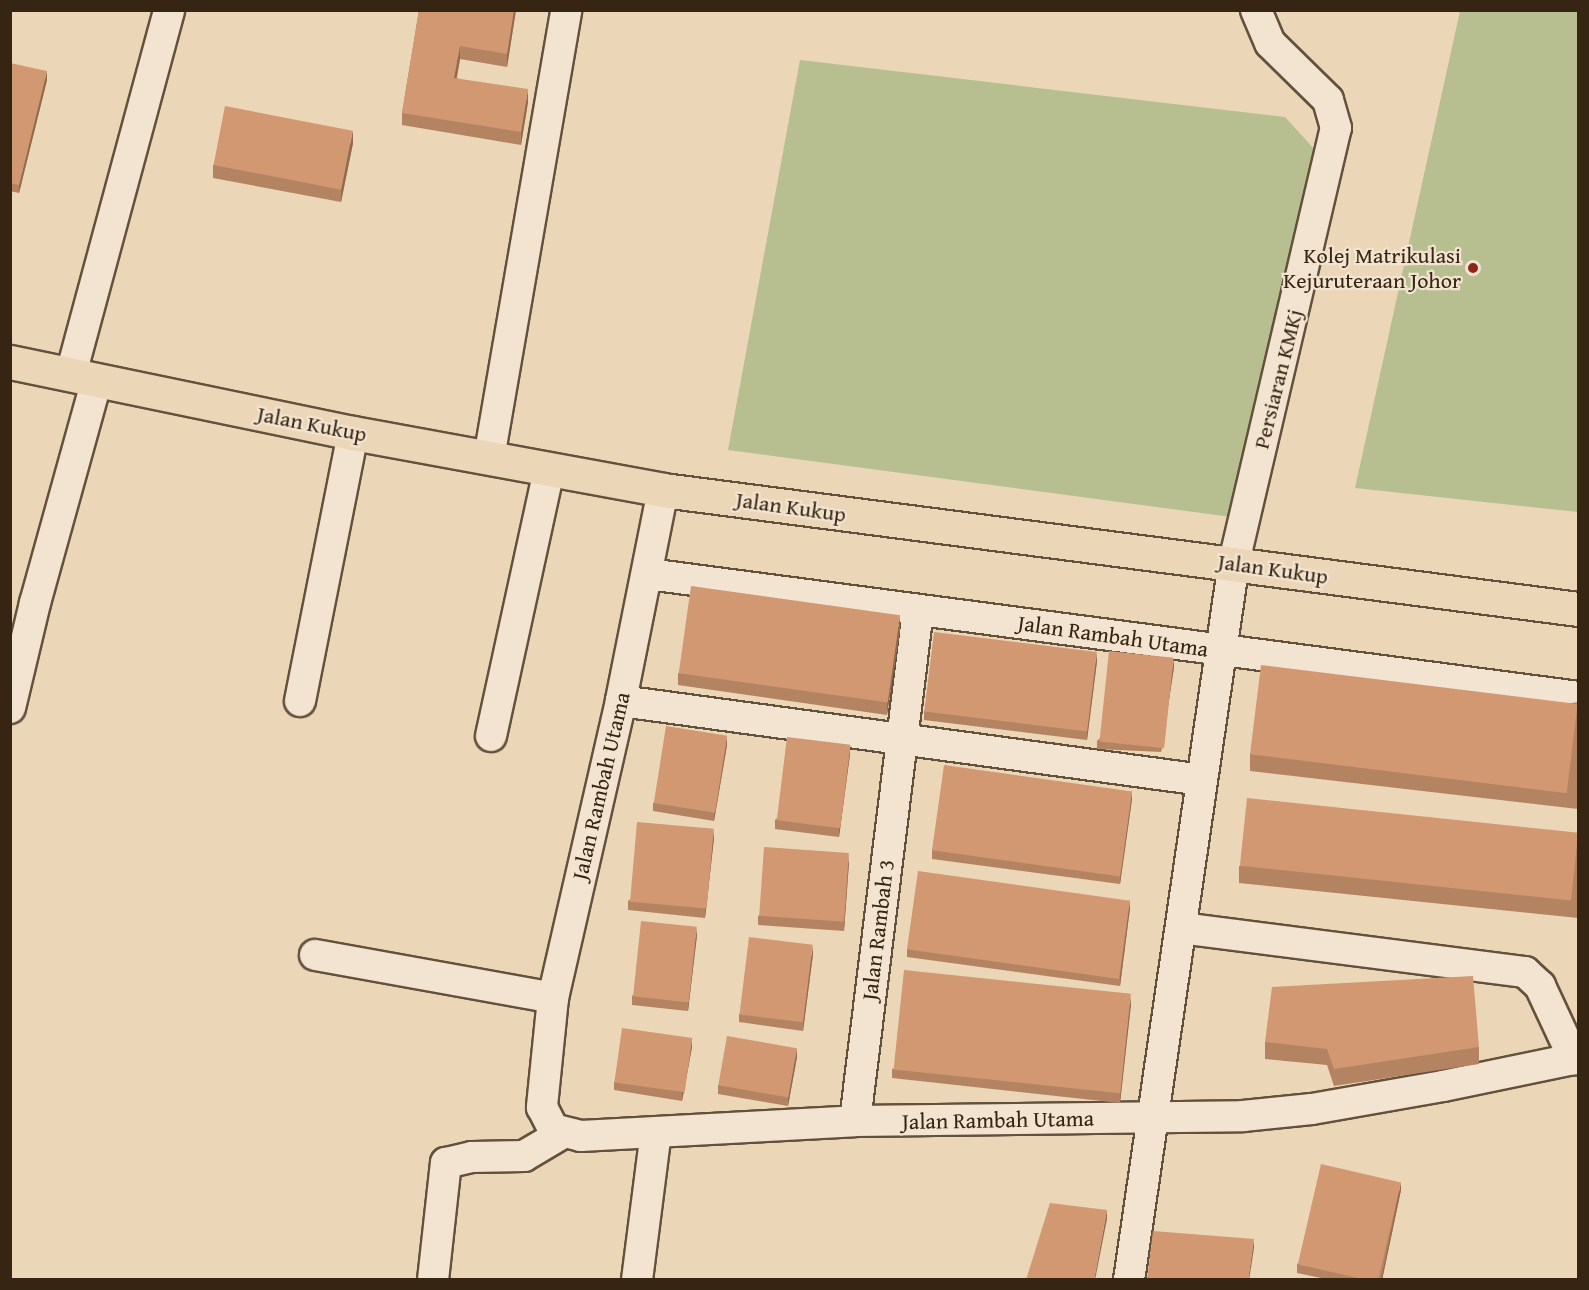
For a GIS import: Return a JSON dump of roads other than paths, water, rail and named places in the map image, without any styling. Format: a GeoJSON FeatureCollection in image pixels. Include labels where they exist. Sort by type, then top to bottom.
{"type":"FeatureCollection","features":[{"type":"Feature","properties":{"kind":"main road","name":"Jalan Kukup"},"geometry":{"type":"LineString","coordinates":[[10,362],[353,433],[663,490],[1234,562],[1578,609]]}},
{"type":"Feature","properties":{"kind":"street"},"geometry":{"type":"LineString","coordinates":[[10,708],[169,10]]}},
{"type":"Feature","properties":{"kind":"street"},"geometry":{"type":"LineString","coordinates":[[489,458],[566,10]]}},
{"type":"Feature","properties":{"kind":"street","name":"Persiaran KMKj"},"geometry":{"type":"LineString","coordinates":[[1129,1280],[1234,562],[1331,162],[1336,128],[1328,100],[1270,43],[1256,10]]}},
{"type":"Feature","properties":{"kind":"street"},"geometry":{"type":"LineString","coordinates":[[300,701],[353,433]]}},
{"type":"Feature","properties":{"kind":"street"},"geometry":{"type":"LineString","coordinates":[[491,736],[549,470]]}},
{"type":"Feature","properties":{"kind":"street","name":"Jalan Rambah Utama"},"geometry":{"type":"LineString","coordinates":[[663,490],[621,701],[553,998],[542,1107],[544,1118],[563,1133],[581,1136],[855,1121],[1243,1116],[1312,1109],[1576,1059],[1540,986],[1525,972],[1181,928]]}},
{"type":"Feature","properties":{"kind":"street","name":"Jalan Rambah Utama"},"geometry":{"type":"LineString","coordinates":[[648,574],[1578,697]]}},
{"type":"Feature","properties":{"kind":"street","name":"Jalan Rambah 3"},"geometry":{"type":"LineString","coordinates":[[855,1121],[918,610]]}},
{"type":"Feature","properties":{"kind":"street"},"geometry":{"type":"LineString","coordinates":[[621,701],[1202,780]]}},
{"type":"Feature","properties":{"kind":"street"},"geometry":{"type":"LineString","coordinates":[[315,955],[553,998]]}},
{"type":"Feature","properties":{"kind":"street"},"geometry":{"type":"LineString","coordinates":[[637,1280],[656,1132]]}},
{"type":"Feature","properties":{"kind":"street"},"geometry":{"type":"LineString","coordinates":[[433,1280],[446,1163],[472,1157],[524,1156],[563,1133]]}},
{"type":"Feature","properties":{"kind":"place","name":"Kolej Matrikulasi Kejuruteraan Johor"},"geometry":{"type":"Point","coordinates":[1473,268]}}]}
